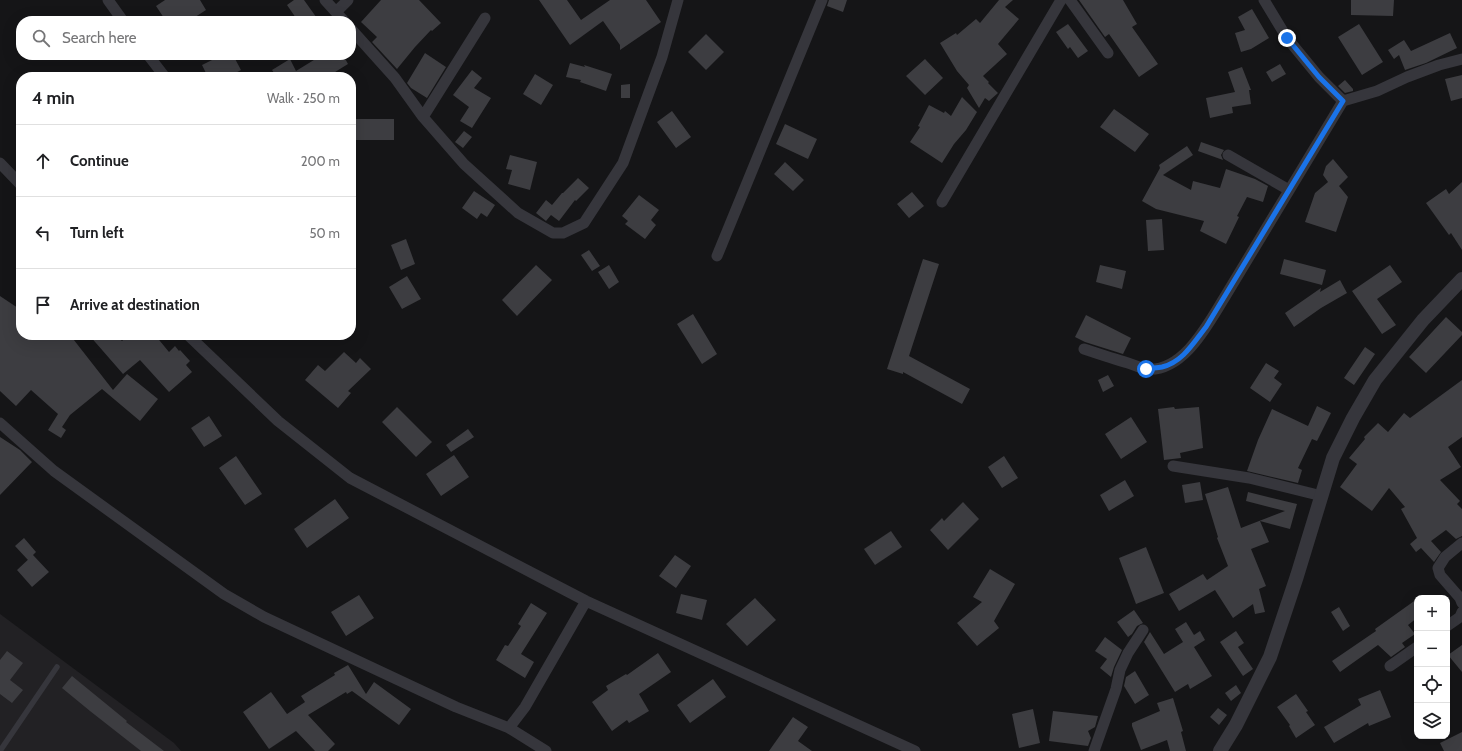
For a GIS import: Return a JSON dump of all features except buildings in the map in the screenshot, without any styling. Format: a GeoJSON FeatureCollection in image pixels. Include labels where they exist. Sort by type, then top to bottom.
{"type":"FeatureCollection","features":[{"type":"Feature","properties":{"kind":"street"},"geometry":{"type":"LineString","coordinates":[[108,0],[119,16]]}},
{"type":"Feature","properties":{"kind":"street"},"geometry":{"type":"LineString","coordinates":[[324,0],[340,16]]}},
{"type":"Feature","properties":{"kind":"street"},"geometry":{"type":"LineString","coordinates":[[336,12],[348,0]]}},
{"type":"Feature","properties":{"kind":"street"},"geometry":{"type":"LineString","coordinates":[[356,35],[395,78],[423,117],[464,164],[518,213],[553,233],[563,233],[584,223],[622,163],[662,57],[678,0]]}},
{"type":"Feature","properties":{"kind":"street"},"geometry":{"type":"LineString","coordinates":[[717,256],[822,0]]}},
{"type":"Feature","properties":{"kind":"street"},"geometry":{"type":"LineString","coordinates":[[942,202],[1061,0]]}},
{"type":"Feature","properties":{"kind":"street"},"geometry":{"type":"LineString","coordinates":[[1070,0],[1108,53]]}},
{"type":"Feature","properties":{"kind":"street"},"geometry":{"type":"LineString","coordinates":[[1264,0],[1287,38],[1319,77],[1343,101]]}},
{"type":"Feature","properties":{"kind":"street"},"geometry":{"type":"LineString","coordinates":[[423,117],[485,18]]}},
{"type":"Feature","properties":{"kind":"street"},"geometry":{"type":"LineString","coordinates":[[1084,349],[1146,369],[1163,367],[1175,362],[1185,355],[1210,320],[1343,101],[1377,91],[1407,77],[1439,65],[1462,59]]}},
{"type":"Feature","properties":{"kind":"street"},"geometry":{"type":"LineString","coordinates":[[152,60],[161,72]]}},
{"type":"Feature","properties":{"kind":"street"},"geometry":{"type":"LineString","coordinates":[[1228,155],[1289,190]]}},
{"type":"Feature","properties":{"kind":"street"},"geometry":{"type":"LineString","coordinates":[[0,163],[16,180]]}},
{"type":"Feature","properties":{"kind":"street"},"geometry":{"type":"LineString","coordinates":[[1220,751],[1236,725],[1270,656],[1297,576],[1333,458],[1375,380],[1423,320],[1462,279]]}},
{"type":"Feature","properties":{"kind":"street"},"geometry":{"type":"LineString","coordinates":[[193,340],[278,422],[350,478],[586,601],[915,751]]}},
{"type":"Feature","properties":{"kind":"street"},"geometry":{"type":"LineString","coordinates":[[0,423],[54,471],[231,598],[264,617],[456,707],[509,728],[546,751]]}},
{"type":"Feature","properties":{"kind":"street"},"geometry":{"type":"LineString","coordinates":[[1173,466],[1248,478],[1322,496]]}},
{"type":"Feature","properties":{"kind":"street"},"geometry":{"type":"LineString","coordinates":[[1462,543],[1445,557],[1438,568],[1440,575],[1460,598],[1462,603]]}},
{"type":"Feature","properties":{"kind":"street"},"geometry":{"type":"LineString","coordinates":[[509,728],[526,708],[586,601]]}},
{"type":"Feature","properties":{"kind":"street"},"geometry":{"type":"LineString","coordinates":[[1450,624],[1460,617],[1462,612]]}},
{"type":"Feature","properties":{"kind":"street"},"geometry":{"type":"LineString","coordinates":[[1094,751],[1116,689],[1120,670],[1128,653],[1143,630]]}},
{"type":"Feature","properties":{"kind":"street"},"geometry":{"type":"LineString","coordinates":[[1390,666],[1414,649]]}},
{"type":"Feature","properties":{"kind":"lane"},"geometry":{"type":"LineString","coordinates":[[0,751],[57,667]]}},
{"type":"Feature","properties":{"kind":"shaded area"},"geometry":{"type":"Polygon","coordinates":[[[0,614],[174,743],[181,751],[0,751],[0,614]]]}},
{"type":"Feature","properties":{"kind":"route"},"geometry":{"type":"LineString","coordinates":[[1146,369],[1163,367],[1175,362],[1185,355],[1206,327],[1343,101],[1319,77],[1287,38]]}}]}
